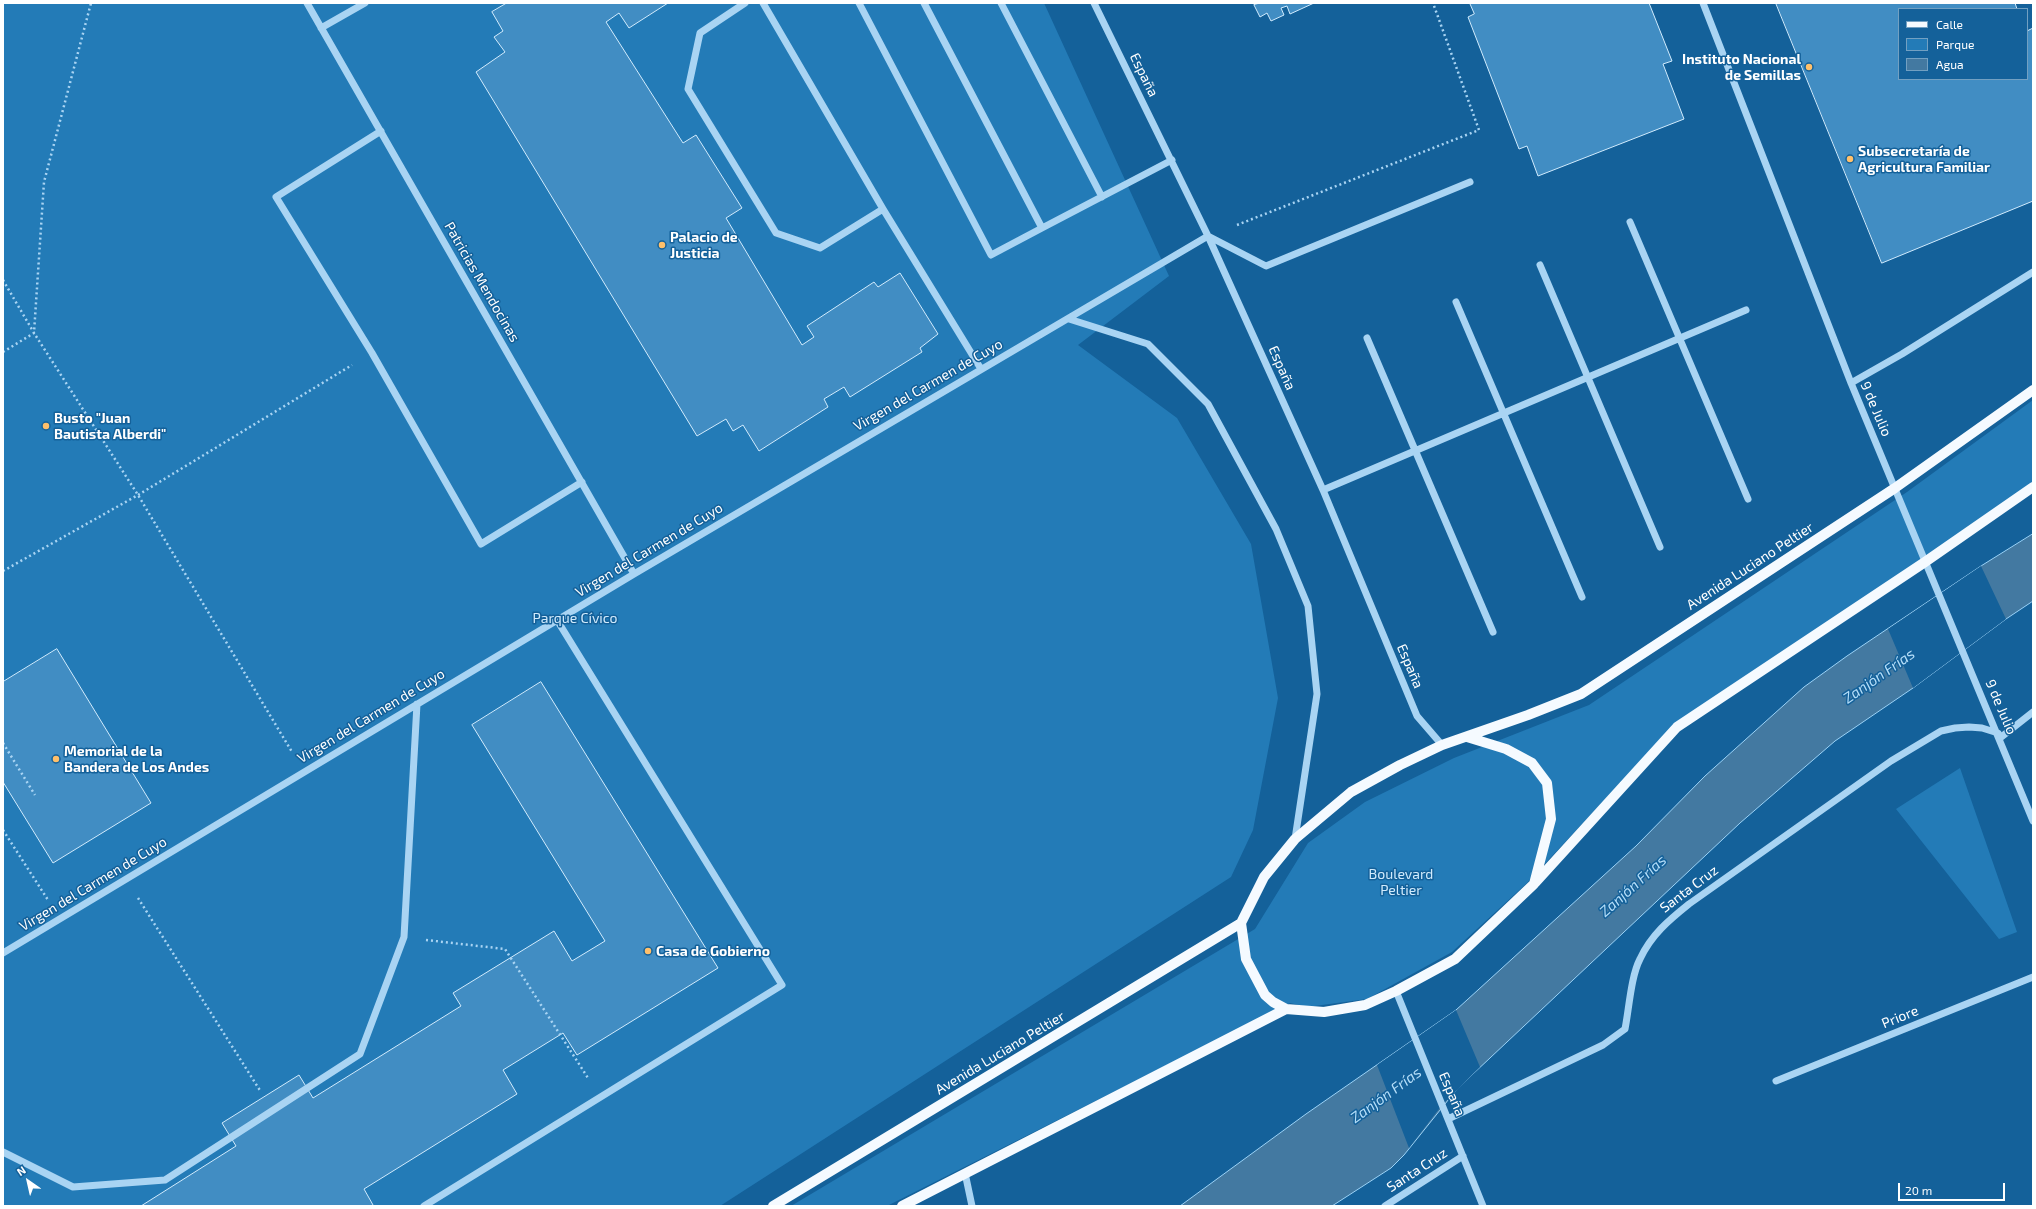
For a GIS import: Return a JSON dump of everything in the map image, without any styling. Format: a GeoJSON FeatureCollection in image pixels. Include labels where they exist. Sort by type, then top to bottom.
{"type":"FeatureCollection","features":[{"type":"Feature","properties":{"kind":"main road","name":"Avenida Luciano Peltier"},"geometry":{"type":"LineString","coordinates":[[773,1206],[1241,923],[1264,877],[1295,839],[1352,792],[1442,745],[1528,715],[1581,694],[1895,488],[2033,390]]}},
{"type":"Feature","properties":{"kind":"main road"},"geometry":{"type":"LineString","coordinates":[[1241,923],[1246,959],[1262,989],[1273,1002],[1286,1009],[1324,1012],[1365,1005],[1396,991],[1455,959],[1534,884],[1678,727],[1926,562],[2033,487]]}},
{"type":"Feature","properties":{"kind":"main road"},"geometry":{"type":"LineString","coordinates":[[1467,737],[1506,749],[1532,763],[1547,783],[1551,819],[1534,884]]}},
{"type":"Feature","properties":{"kind":"main road"},"geometry":{"type":"LineString","coordinates":[[902,1206],[1286,1009]]}},
{"type":"Feature","properties":{"kind":"street","name":"Patricias Mendocinas"},"geometry":{"type":"LineString","coordinates":[[307,3],[634,574]]}},
{"type":"Feature","properties":{"kind":"street"},"geometry":{"type":"LineString","coordinates":[[321,28],[365,3]]}},
{"type":"Feature","properties":{"kind":"street"},"geometry":{"type":"LineString","coordinates":[[745,3],[700,34],[688,89],[776,233],[820,248],[883,209]]}},
{"type":"Feature","properties":{"kind":"street"},"geometry":{"type":"LineString","coordinates":[[763,3],[883,209],[981,369]]}},
{"type":"Feature","properties":{"kind":"street"},"geometry":{"type":"LineString","coordinates":[[859,3],[991,255],[1172,160]]}},
{"type":"Feature","properties":{"kind":"street"},"geometry":{"type":"LineString","coordinates":[[924,3],[1042,228]]}},
{"type":"Feature","properties":{"kind":"street"},"geometry":{"type":"LineString","coordinates":[[1001,3],[1102,197]]}},
{"type":"Feature","properties":{"kind":"street","name":"España"},"geometry":{"type":"LineString","coordinates":[[1094,3],[1208,236],[1323,490],[1417,716],[1442,745]]}},
{"type":"Feature","properties":{"kind":"street","name":"9 de Julio"},"geometry":{"type":"LineString","coordinates":[[1703,3],[1851,383],[1999,735],[2033,821]]}},
{"type":"Feature","properties":{"kind":"street"},"geometry":{"type":"LineString","coordinates":[[381,131],[276,197],[372,353],[481,544],[582,482]]}},
{"type":"Feature","properties":{"kind":"street"},"geometry":{"type":"LineString","coordinates":[[1208,236],[1266,266],[1470,182]]}},
{"type":"Feature","properties":{"kind":"street"},"geometry":{"type":"LineString","coordinates":[[1630,222],[1748,498]]}},
{"type":"Feature","properties":{"kind":"street","name":"Virgen del Carmen de Cuyo"},"geometry":{"type":"LineString","coordinates":[[3,953],[634,574],[1208,236]]}},
{"type":"Feature","properties":{"kind":"street"},"geometry":{"type":"LineString","coordinates":[[1540,265],[1660,547]]}},
{"type":"Feature","properties":{"kind":"street"},"geometry":{"type":"LineString","coordinates":[[1851,383],[1902,354],[2033,272]]}},
{"type":"Feature","properties":{"kind":"street"},"geometry":{"type":"LineString","coordinates":[[1456,302],[1582,597]]}},
{"type":"Feature","properties":{"kind":"street"},"geometry":{"type":"LineString","coordinates":[[1323,490],[1746,310]]}},
{"type":"Feature","properties":{"kind":"street"},"geometry":{"type":"LineString","coordinates":[[1069,319],[1148,344],[1208,404],[1276,529],[1308,606],[1317,694],[1295,839]]}},
{"type":"Feature","properties":{"kind":"street"},"geometry":{"type":"LineString","coordinates":[[1367,338],[1493,632]]}},
{"type":"Feature","properties":{"kind":"street"},"geometry":{"type":"LineString","coordinates":[[424,1206],[782,985],[557,620]]}},
{"type":"Feature","properties":{"kind":"street"},"geometry":{"type":"LineString","coordinates":[[3,1152],[73,1187],[165,1180],[360,1054],[404,937],[417,704]]}},
{"type":"Feature","properties":{"kind":"street"},"geometry":{"type":"LineString","coordinates":[[1999,735],[2033,712]]}},
{"type":"Feature","properties":{"kind":"street","name":"Santa Cruz"},"geometry":{"type":"LineString","coordinates":[[1448,1119],[1603,1045],[1625,1029],[1639,960],[1651,940],[1665,923],[1689,904],[1884,766],[1941,732],[1955,728],[1982,728],[1999,735]]}},
{"type":"Feature","properties":{"kind":"street","name":"Priore"},"geometry":{"type":"LineString","coordinates":[[1776,1081],[2033,977]]}},
{"type":"Feature","properties":{"kind":"street","name":"España"},"geometry":{"type":"LineString","coordinates":[[1396,991],[1483,1206]]}},
{"type":"Feature","properties":{"kind":"street","name":"Santa Cruz"},"geometry":{"type":"LineString","coordinates":[[1385,1206],[1463,1156]]}},
{"type":"Feature","properties":{"kind":"street"},"geometry":{"type":"LineString","coordinates":[[965,1173],[972,1206]]}},
{"type":"Feature","properties":{"kind":"path"},"geometry":{"type":"LineString","coordinates":[[34,333],[44,182],[92,3]]}},
{"type":"Feature","properties":{"kind":"path"},"geometry":{"type":"LineString","coordinates":[[1208,236],[1479,130],[1433,3]]}},
{"type":"Feature","properties":{"kind":"path"},"geometry":{"type":"LineString","coordinates":[[3,280],[34,333],[138,495],[303,772]]}},
{"type":"Feature","properties":{"kind":"path"},"geometry":{"type":"LineString","coordinates":[[3,352],[34,333]]}},
{"type":"Feature","properties":{"kind":"path"},"geometry":{"type":"LineString","coordinates":[[3,571],[138,495],[372,353]]}},
{"type":"Feature","properties":{"kind":"path"},"geometry":{"type":"LineString","coordinates":[[3,743],[35,795]]}},
{"type":"Feature","properties":{"kind":"path"},"geometry":{"type":"LineString","coordinates":[[3,830],[31,876],[60,919]]}},
{"type":"Feature","properties":{"kind":"path"},"geometry":{"type":"LineString","coordinates":[[126,880],[273,1110]]}},
{"type":"Feature","properties":{"kind":"path"},"geometry":{"type":"LineString","coordinates":[[404,937],[505,949],[600,1098]]}},
{"type":"Feature","properties":{"kind":"green space","name":"Parque Cívico"},"geometry":{"type":"Polygon","coordinates":[[[3,3],[1044,3],[1169,276],[1078,345],[1177,418],[1251,544],[1278,698],[1253,830],[1231,877],[720,1206],[3,1206],[3,3]]]}},
{"type":"Feature","properties":{"kind":"green space","name":"Boulevard Peltier"},"geometry":{"type":"Polygon","coordinates":[[[2033,400],[2033,485],[1675,724],[1527,883],[1452,952],[1367,999],[1307,1007],[1290,1003],[887,1206],[791,1206],[1255,929],[1308,843],[1365,802],[1454,758],[1589,705],[1907,492],[2033,400]]]}},
{"type":"Feature","properties":{"kind":"green space"},"geometry":{"type":"Polygon","coordinates":[[[1960,768],[2017,932],[1999,939],[1896,809],[1960,768]]]}},
{"type":"Feature","properties":{"kind":"water","name":"Zanjón Frías"},"geometry":{"type":"Polygon","coordinates":[[[2033,534],[2033,601],[2006,619],[1913,688],[1835,741],[1740,823],[1457,1089],[1404,1155],[1391,1168],[1332,1206],[1180,1206],[1306,1114],[1456,1010],[1636,846],[1705,776],[1804,687],[1847,656],[1981,566],[2033,534]]]}},
{"type":"Feature","properties":{"kind":"pier"},"geometry":{"type":"Polygon","coordinates":[[[1981,566],[2006,619],[1913,688],[1888,629],[1981,566]]]}},
{"type":"Feature","properties":{"kind":"pier"},"geometry":{"type":"Polygon","coordinates":[[[1456,1010],[1480,1067],[1442,1105],[1409,1148],[1377,1065],[1456,1010]]]}},
{"type":"Feature","properties":{"kind":"building","name":"Palacio de Justicia"},"geometry":{"type":"Polygon","coordinates":[[[507,3],[668,3],[629,28],[619,13],[606,22],[683,143],[696,135],[742,208],[726,218],[802,345],[814,337],[807,326],[874,282],[878,287],[900,273],[938,334],[920,348],[922,352],[850,397],[844,387],[824,399],[828,407],[759,451],[743,425],[733,431],[726,419],[697,436],[476,72],[505,52],[494,37],[503,31],[492,12],[507,3]]]}},
{"type":"Feature","properties":{"kind":"building"},"geometry":{"type":"Polygon","coordinates":[[[1260,3],[1314,3],[1290,14],[1287,6],[1281,8],[1284,15],[1271,21],[1267,13],[1260,17],[1254,5],[1260,3]]]}},
{"type":"Feature","properties":{"kind":"building"},"geometry":{"type":"Polygon","coordinates":[[[1470,3],[1649,3],[1672,61],[1663,64],[1684,119],[1538,176],[1527,146],[1519,149],[1468,17],[1474,14],[1470,3]]]}},
{"type":"Feature","properties":{"kind":"building"},"geometry":{"type":"Polygon","coordinates":[[[1776,3],[2015,3],[2017,8],[1898,8],[1898,80],[2028,80],[2028,30],[2033,28],[2033,201],[1882,263],[1776,3]]]}},
{"type":"Feature","properties":{"kind":"building"},"geometry":{"type":"Polygon","coordinates":[[[57,649],[151,803],[53,863],[3,782],[3,682],[57,649]]]}},
{"type":"Feature","properties":{"kind":"building","name":"Casa de Gobierno"},"geometry":{"type":"Polygon","coordinates":[[[541,682],[718,968],[577,1055],[563,1033],[503,1070],[517,1094],[364,1189],[373,1205],[372,1206],[141,1206],[236,1146],[222,1123],[299,1075],[313,1098],[461,1006],[453,993],[554,931],[572,961],[605,941],[472,725],[541,682]]]}},
{"type":"Feature","properties":{"kind":"place","name":"Instituto Nacional de Semillas"},"geometry":{"type":"Point","coordinates":[1809,67]}},
{"type":"Feature","properties":{"kind":"place","name":"Subsecretaría de Agricultura Familiar"},"geometry":{"type":"Point","coordinates":[1850,159]}},
{"type":"Feature","properties":{"kind":"place","name":"Palacio de Justicia"},"geometry":{"type":"Point","coordinates":[662,245]}},
{"type":"Feature","properties":{"kind":"place","name":"Busto \"Juan Bautista Alberdi\""},"geometry":{"type":"Point","coordinates":[46,426]}},
{"type":"Feature","properties":{"kind":"place","name":"Memorial de la Bandera de Los Andes"},"geometry":{"type":"Point","coordinates":[56,759]}},
{"type":"Feature","properties":{"kind":"place","name":"Casa de Gobierno"},"geometry":{"type":"Point","coordinates":[648,951]}}]}
